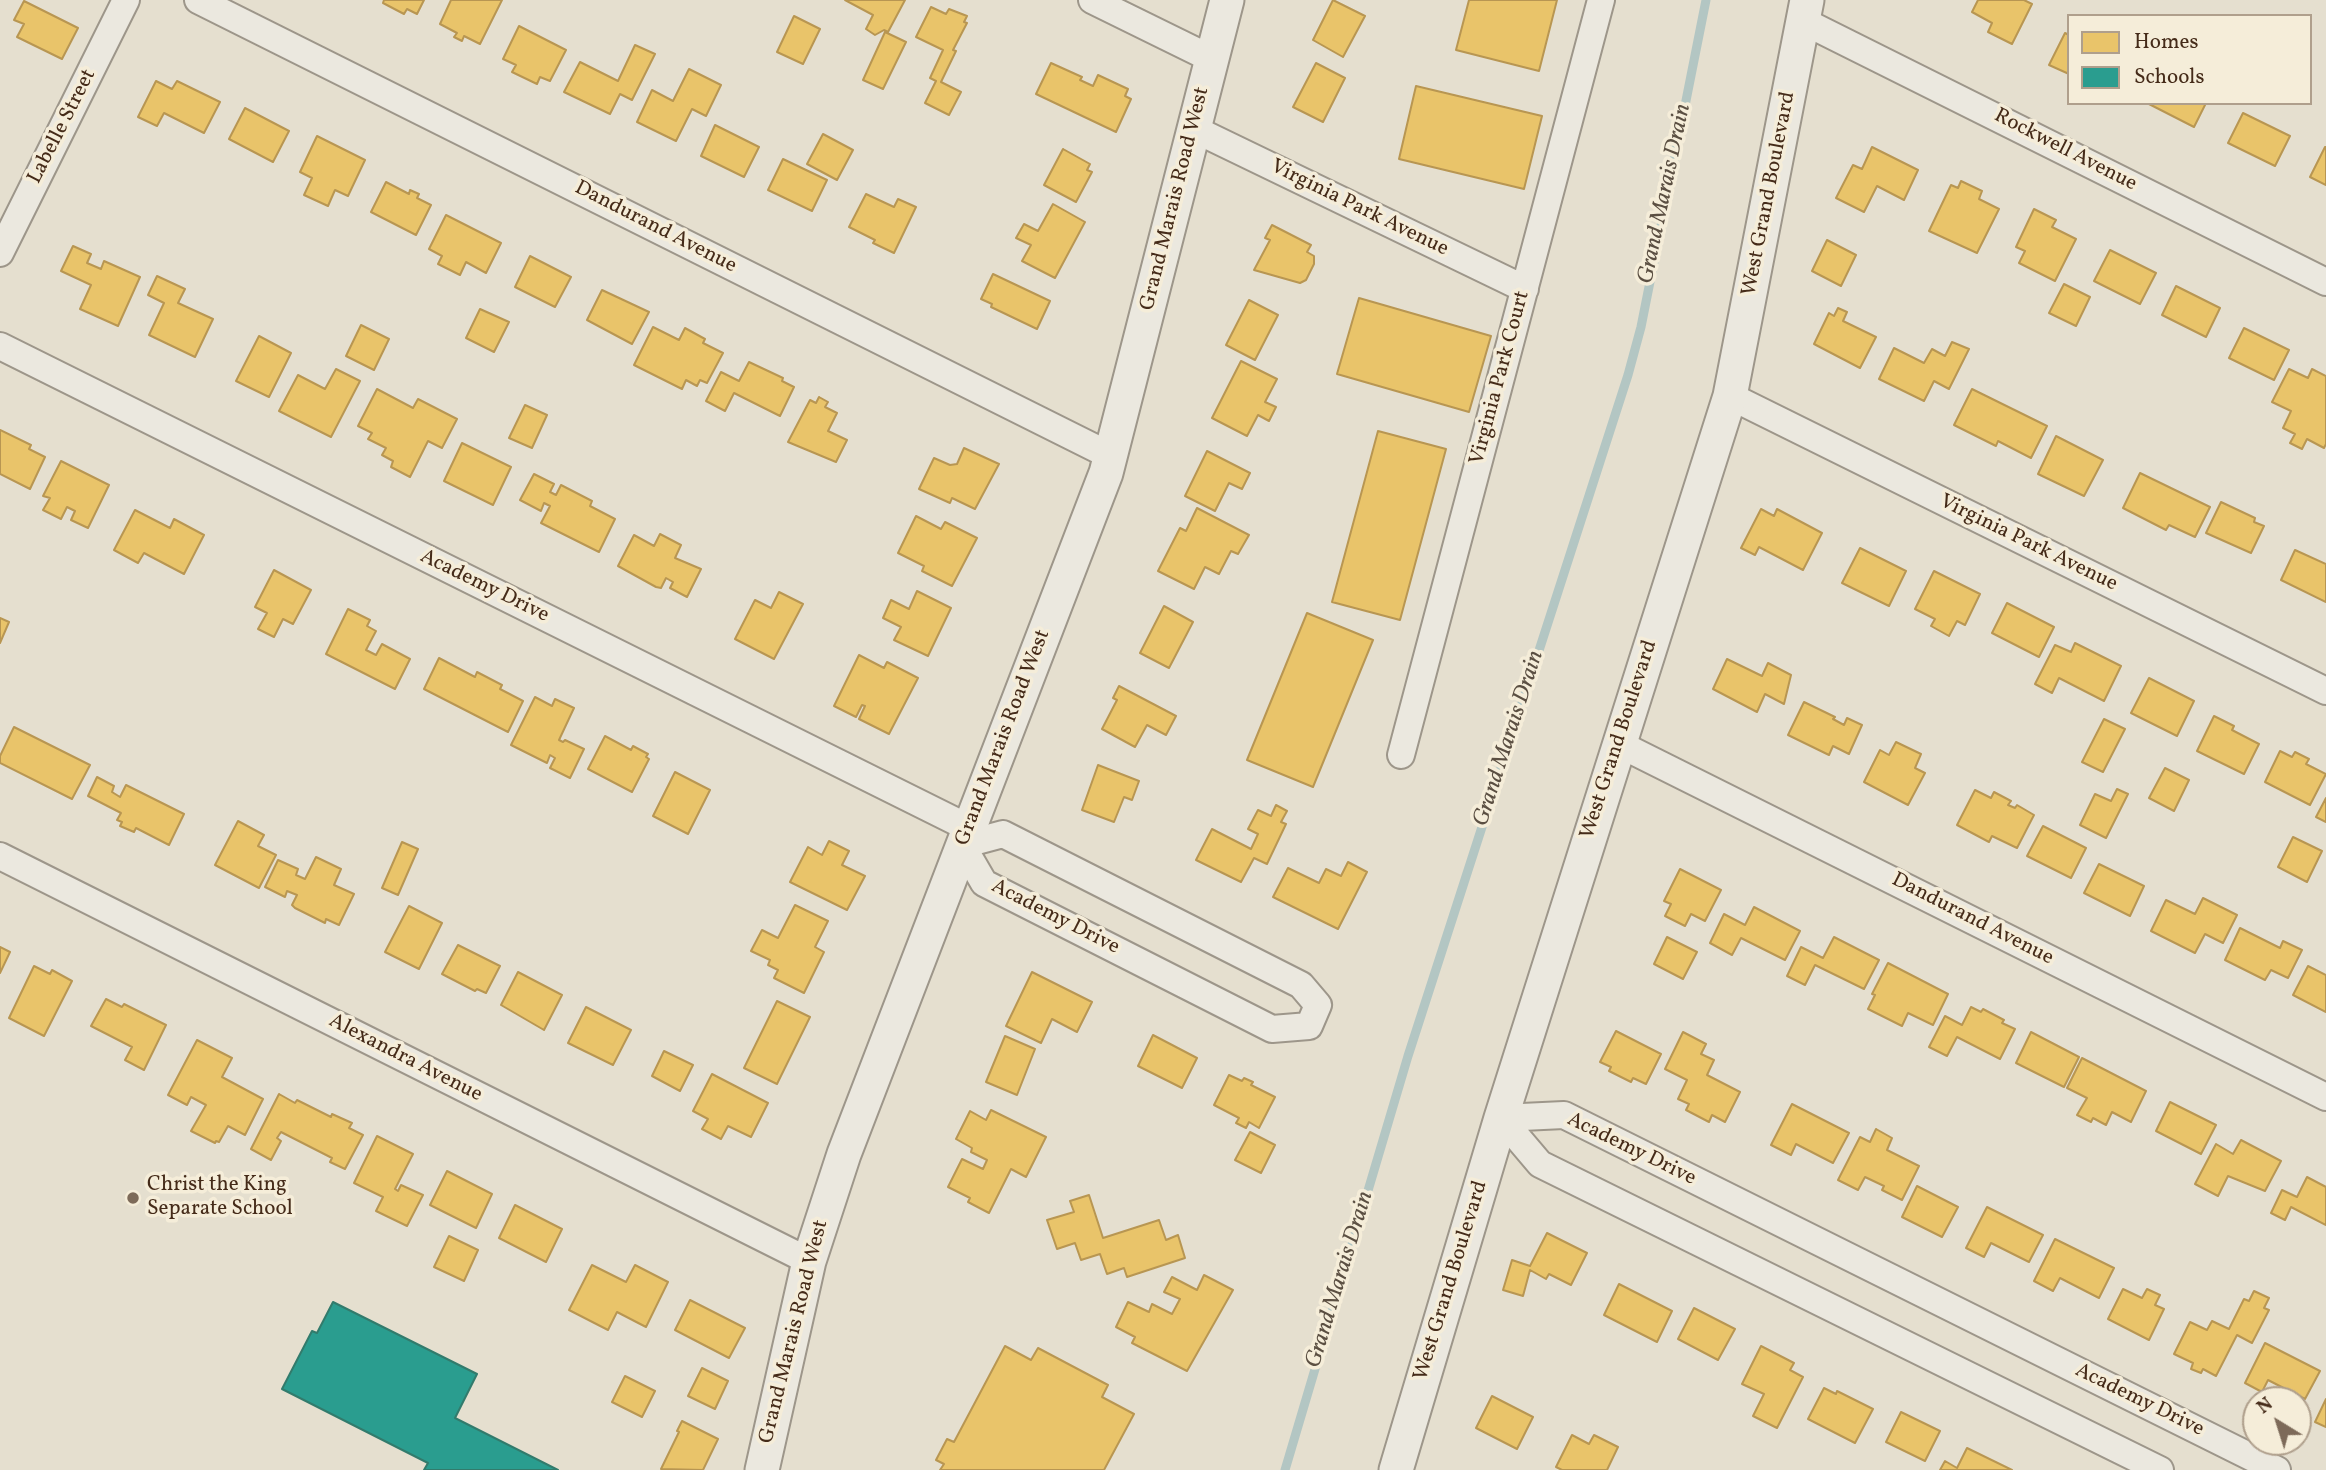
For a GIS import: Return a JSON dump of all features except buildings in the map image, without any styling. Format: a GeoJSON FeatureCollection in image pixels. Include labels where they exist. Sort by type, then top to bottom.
{"type":"FeatureCollection","features":[{"type":"Feature","properties":{"kind":"street","name":"Labelle Street"},"geometry":{"type":"LineString","coordinates":[[0,253],[126,0]]}},
{"type":"Feature","properties":{"kind":"street","name":"Dandurand Avenue"},"geometry":{"type":"LineString","coordinates":[[198,0],[1111,456]]}},
{"type":"Feature","properties":{"kind":"street"},"geometry":{"type":"LineString","coordinates":[[1092,0],[1212,59]]}},
{"type":"Feature","properties":{"kind":"street","name":"Grand Marais Road West"},"geometry":{"type":"LineString","coordinates":[[762,1470],[809,1261],[844,1154],[1111,456],[1227,0]]}},
{"type":"Feature","properties":{"kind":"street","name":"Virginia Park Court"},"geometry":{"type":"LineString","coordinates":[[1401,755],[1601,0]]}},
{"type":"Feature","properties":{"kind":"street","name":"Rockwell Avenue"},"geometry":{"type":"LineString","coordinates":[[1805,10],[2326,282]]}},
{"type":"Feature","properties":{"kind":"street","name":"West Grand Boulevard"},"geometry":{"type":"LineString","coordinates":[[1396,1470],[1501,1118],[1730,396],[1805,10]]}},
{"type":"Feature","properties":{"kind":"street","name":"Virginia Park Avenue"},"geometry":{"type":"LineString","coordinates":[[1194,129],[1525,289]]}},
{"type":"Feature","properties":{"kind":"street","name":"Academy Drive"},"geometry":{"type":"LineString","coordinates":[[0,346],[966,837],[1003,834],[1301,985],[1318,1005],[1309,1026],[1272,1028],[984,883],[966,837]]}},
{"type":"Feature","properties":{"kind":"street","name":"Virginia Park Avenue"},"geometry":{"type":"LineString","coordinates":[[1730,396],[2326,691]]}},
{"type":"Feature","properties":{"kind":"street","name":"Dandurand Avenue"},"geometry":{"type":"LineString","coordinates":[[1619,744],[2326,1097]]}},
{"type":"Feature","properties":{"kind":"street","name":"Alexandra Avenue"},"geometry":{"type":"LineString","coordinates":[[0,856],[809,1261]]}},
{"type":"Feature","properties":{"kind":"street","name":"Academy Drive"},"geometry":{"type":"LineString","coordinates":[[1501,1118],[1564,1115],[2277,1470]]}},
{"type":"Feature","properties":{"kind":"street"},"geometry":{"type":"LineString","coordinates":[[1501,1118],[1540,1164],[2160,1470]]}},
{"type":"Feature","properties":{"kind":"waterway","name":"Grand Marais Drain"},"geometry":{"type":"LineString","coordinates":[[1285,1470],[1408,1056],[1628,375],[1641,327],[1706,0]]}},
{"type":"Feature","properties":{"kind":"place","name":"Christ the King Separate School"},"geometry":{"type":"Point","coordinates":[133,1198]}}]}
